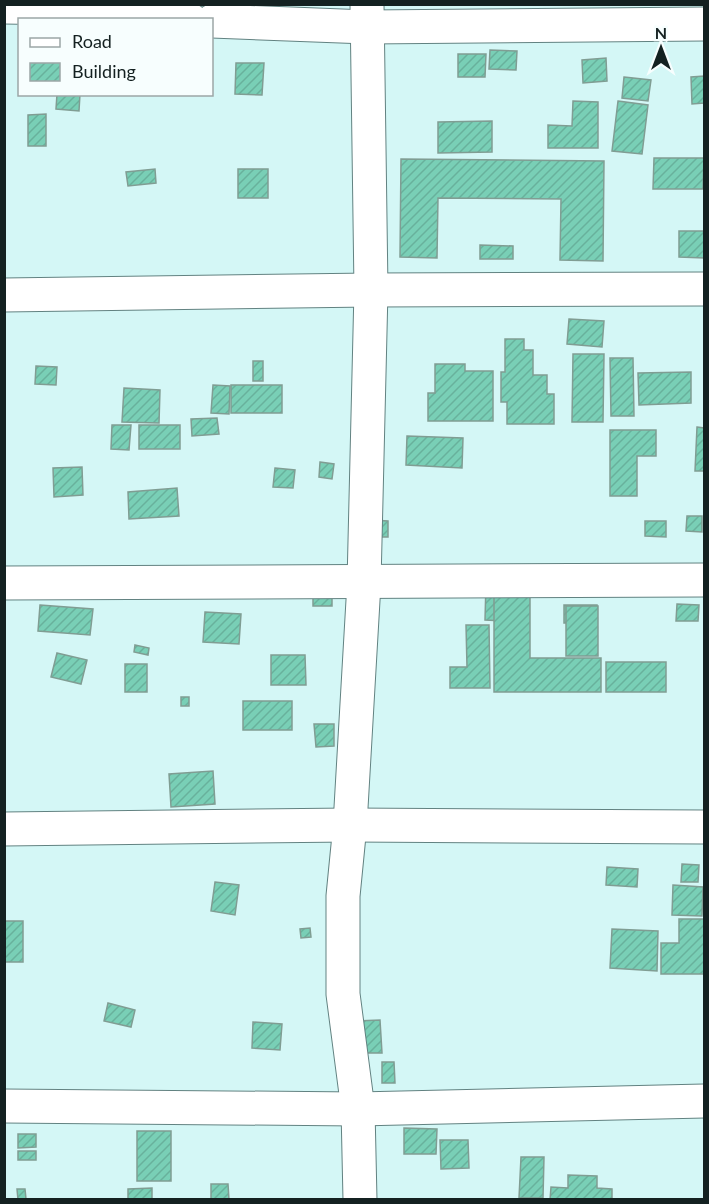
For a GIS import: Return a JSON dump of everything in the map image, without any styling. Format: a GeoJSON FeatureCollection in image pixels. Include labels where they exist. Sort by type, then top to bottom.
{"type":"FeatureCollection","features":[{"type":"Feature","properties":{"kind":"street"},"geometry":{"type":"LineString","coordinates":[[4,7],[62,8],[170,18]]}},
{"type":"Feature","properties":{"kind":"street"},"geometry":{"type":"LineString","coordinates":[[213,21],[367,16],[705,24]]}},
{"type":"Feature","properties":{"kind":"street"},"geometry":{"type":"LineString","coordinates":[[360,1200],[358,1109],[343,993],[343,896],[350,825],[364,583],[371,290],[367,16]]}},
{"type":"Feature","properties":{"kind":"street"},"geometry":{"type":"LineString","coordinates":[[4,295],[371,290],[705,289]]}},
{"type":"Feature","properties":{"kind":"street"},"geometry":{"type":"LineString","coordinates":[[4,583],[705,580]]}},
{"type":"Feature","properties":{"kind":"street"},"geometry":{"type":"LineString","coordinates":[[4,829],[350,825],[705,827]]}},
{"type":"Feature","properties":{"kind":"street"},"geometry":{"type":"LineString","coordinates":[[4,1106],[358,1109],[705,1101]]}},
{"type":"Feature","properties":{"kind":"building"},"geometry":{"type":"Polygon","coordinates":[[[490,50],[517,51],[516,70],[489,69],[490,50]]]}},
{"type":"Feature","properties":{"kind":"building"},"geometry":{"type":"Polygon","coordinates":[[[458,54],[486,54],[485,77],[458,77],[458,54]]]}},
{"type":"Feature","properties":{"kind":"building"},"geometry":{"type":"Polygon","coordinates":[[[606,58],[607,81],[583,83],[582,60],[606,58]]]}},
{"type":"Feature","properties":{"kind":"building"},"geometry":{"type":"Polygon","coordinates":[[[236,63],[264,63],[262,95],[235,94],[236,63]]]}},
{"type":"Feature","properties":{"kind":"building"},"geometry":{"type":"Polygon","coordinates":[[[704,76],[704,103],[692,104],[691,77],[704,76]]]}},
{"type":"Feature","properties":{"kind":"building"},"geometry":{"type":"Polygon","coordinates":[[[624,77],[651,80],[648,101],[622,98],[624,77]]]}},
{"type":"Feature","properties":{"kind":"building"},"geometry":{"type":"Polygon","coordinates":[[[57,96],[80,96],[79,111],[56,109],[57,96]]]}},
{"type":"Feature","properties":{"kind":"building"},"geometry":{"type":"Polygon","coordinates":[[[573,101],[598,102],[598,148],[548,148],[548,125],[572,126],[573,101]]]}},
{"type":"Feature","properties":{"kind":"building"},"geometry":{"type":"Polygon","coordinates":[[[618,101],[648,105],[642,154],[612,151],[618,101]]]}},
{"type":"Feature","properties":{"kind":"building"},"geometry":{"type":"Polygon","coordinates":[[[46,114],[46,146],[28,146],[28,115],[46,114]]]}},
{"type":"Feature","properties":{"kind":"building"},"geometry":{"type":"Polygon","coordinates":[[[492,121],[492,152],[438,153],[438,122],[492,121]]]}},
{"type":"Feature","properties":{"kind":"building"},"geometry":{"type":"Polygon","coordinates":[[[654,158],[704,158],[703,189],[653,189],[654,158]]]}},
{"type":"Feature","properties":{"kind":"building"},"geometry":{"type":"Polygon","coordinates":[[[401,159],[604,161],[603,261],[560,260],[561,199],[438,198],[437,258],[400,257],[401,159]]]}},
{"type":"Feature","properties":{"kind":"building"},"geometry":{"type":"Polygon","coordinates":[[[155,169],[156,183],[128,186],[126,172],[155,169]]]}},
{"type":"Feature","properties":{"kind":"building"},"geometry":{"type":"Polygon","coordinates":[[[238,169],[268,169],[268,198],[238,198],[238,169]]]}},
{"type":"Feature","properties":{"kind":"building"},"geometry":{"type":"Polygon","coordinates":[[[679,231],[704,231],[704,258],[679,257],[679,231]]]}},
{"type":"Feature","properties":{"kind":"building"},"geometry":{"type":"Polygon","coordinates":[[[480,245],[513,246],[513,259],[480,259],[480,245]]]}},
{"type":"Feature","properties":{"kind":"building"},"geometry":{"type":"Polygon","coordinates":[[[569,319],[604,321],[602,347],[567,344],[569,319]]]}},
{"type":"Feature","properties":{"kind":"building"},"geometry":{"type":"Polygon","coordinates":[[[505,339],[524,339],[524,350],[533,350],[533,375],[547,375],[547,394],[554,394],[554,424],[507,424],[507,402],[501,402],[501,372],[505,372],[505,339]]]}},
{"type":"Feature","properties":{"kind":"building"},"geometry":{"type":"Polygon","coordinates":[[[573,354],[604,354],[603,422],[572,422],[573,354]]]}},
{"type":"Feature","properties":{"kind":"building"},"geometry":{"type":"Polygon","coordinates":[[[610,358],[633,358],[634,416],[611,416],[610,358]]]}},
{"type":"Feature","properties":{"kind":"building"},"geometry":{"type":"Polygon","coordinates":[[[253,361],[263,361],[263,381],[253,381],[253,361]]]}},
{"type":"Feature","properties":{"kind":"building"},"geometry":{"type":"Polygon","coordinates":[[[435,364],[465,364],[465,371],[493,371],[493,421],[428,421],[428,393],[435,393],[435,364]]]}},
{"type":"Feature","properties":{"kind":"building"},"geometry":{"type":"Polygon","coordinates":[[[36,366],[57,367],[56,385],[35,384],[36,366]]]}},
{"type":"Feature","properties":{"kind":"building"},"geometry":{"type":"Polygon","coordinates":[[[691,372],[691,403],[639,405],[638,373],[691,372]]]}},
{"type":"Feature","properties":{"kind":"building"},"geometry":{"type":"Polygon","coordinates":[[[213,385],[230,386],[229,414],[211,413],[213,385]]]}},
{"type":"Feature","properties":{"kind":"building"},"geometry":{"type":"Polygon","coordinates":[[[231,385],[282,385],[282,413],[231,413],[231,385]]]}},
{"type":"Feature","properties":{"kind":"building"},"geometry":{"type":"Polygon","coordinates":[[[124,388],[160,390],[159,423],[122,422],[124,388]]]}},
{"type":"Feature","properties":{"kind":"building"},"geometry":{"type":"Polygon","coordinates":[[[217,418],[219,434],[192,436],[191,419],[217,418]]]}},
{"type":"Feature","properties":{"kind":"building"},"geometry":{"type":"Polygon","coordinates":[[[112,425],[131,425],[129,450],[111,449],[112,425]]]}},
{"type":"Feature","properties":{"kind":"building"},"geometry":{"type":"Polygon","coordinates":[[[139,425],[180,425],[180,449],[139,449],[139,425]]]}},
{"type":"Feature","properties":{"kind":"building"},"geometry":{"type":"Polygon","coordinates":[[[697,427],[704,428],[704,471],[695,471],[697,427]]]}},
{"type":"Feature","properties":{"kind":"building"},"geometry":{"type":"Polygon","coordinates":[[[610,430],[656,430],[656,456],[637,456],[637,496],[610,496],[610,430]]]}},
{"type":"Feature","properties":{"kind":"building"},"geometry":{"type":"Polygon","coordinates":[[[407,436],[463,438],[462,468],[406,465],[407,436]]]}},
{"type":"Feature","properties":{"kind":"building"},"geometry":{"type":"Polygon","coordinates":[[[320,462],[334,464],[332,479],[319,477],[320,462]]]}},
{"type":"Feature","properties":{"kind":"building"},"geometry":{"type":"Polygon","coordinates":[[[82,467],[83,495],[54,497],[53,468],[82,467]]]}},
{"type":"Feature","properties":{"kind":"building"},"geometry":{"type":"Polygon","coordinates":[[[275,468],[295,470],[293,488],[273,487],[275,468]]]}},
{"type":"Feature","properties":{"kind":"building"},"geometry":{"type":"Polygon","coordinates":[[[177,488],[179,516],[129,519],[128,492],[177,488]]]}},
{"type":"Feature","properties":{"kind":"building"},"geometry":{"type":"Polygon","coordinates":[[[687,516],[702,516],[702,532],[686,531],[687,516]]]}},
{"type":"Feature","properties":{"kind":"building"},"geometry":{"type":"Polygon","coordinates":[[[371,520],[388,521],[388,537],[371,537],[371,520]]]}},
{"type":"Feature","properties":{"kind":"building"},"geometry":{"type":"Polygon","coordinates":[[[645,521],[666,521],[666,537],[645,536],[645,521]]]}},
{"type":"Feature","properties":{"kind":"building"},"geometry":{"type":"Polygon","coordinates":[[[486,583],[529,585],[528,622],[485,620],[486,583]]]}},
{"type":"Feature","properties":{"kind":"building"},"geometry":{"type":"Polygon","coordinates":[[[494,584],[530,584],[530,658],[601,658],[601,692],[494,692],[494,584]]]}},
{"type":"Feature","properties":{"kind":"building"},"geometry":{"type":"Polygon","coordinates":[[[313,589],[332,589],[332,606],[313,606],[313,589]]]}},
{"type":"Feature","properties":{"kind":"building"},"geometry":{"type":"Polygon","coordinates":[[[677,604],[699,605],[698,621],[676,621],[677,604]]]}},
{"type":"Feature","properties":{"kind":"building"},"geometry":{"type":"Polygon","coordinates":[[[40,605],[93,609],[90,635],[38,631],[40,605]]]}},
{"type":"Feature","properties":{"kind":"building"},"geometry":{"type":"Polygon","coordinates":[[[564,605],[597,605],[597,623],[564,623],[564,605]]]}},
{"type":"Feature","properties":{"kind":"building"},"geometry":{"type":"Polygon","coordinates":[[[566,606],[598,606],[598,656],[566,656],[566,606]]]}},
{"type":"Feature","properties":{"kind":"building"},"geometry":{"type":"Polygon","coordinates":[[[205,612],[241,614],[239,644],[203,642],[205,612]]]}},
{"type":"Feature","properties":{"kind":"building"},"geometry":{"type":"Polygon","coordinates":[[[466,625],[489,625],[490,688],[450,688],[450,667],[467,667],[466,625]]]}},
{"type":"Feature","properties":{"kind":"building"},"geometry":{"type":"Polygon","coordinates":[[[135,645],[149,648],[148,655],[134,652],[135,645]]]}},
{"type":"Feature","properties":{"kind":"building"},"geometry":{"type":"Polygon","coordinates":[[[57,653],[87,660],[81,684],[51,677],[57,653]]]}},
{"type":"Feature","properties":{"kind":"building"},"geometry":{"type":"Polygon","coordinates":[[[271,655],[305,655],[306,685],[271,685],[271,655]]]}},
{"type":"Feature","properties":{"kind":"building"},"geometry":{"type":"Polygon","coordinates":[[[606,662],[666,662],[666,692],[606,692],[606,662]]]}},
{"type":"Feature","properties":{"kind":"building"},"geometry":{"type":"Polygon","coordinates":[[[125,664],[147,664],[147,692],[125,692],[125,664]]]}},
{"type":"Feature","properties":{"kind":"building"},"geometry":{"type":"Polygon","coordinates":[[[181,697],[189,697],[189,706],[181,706],[181,697]]]}},
{"type":"Feature","properties":{"kind":"building"},"geometry":{"type":"Polygon","coordinates":[[[243,701],[292,701],[292,730],[243,730],[243,701]]]}},
{"type":"Feature","properties":{"kind":"building"},"geometry":{"type":"Polygon","coordinates":[[[314,724],[334,724],[334,746],[316,747],[314,724]]]}},
{"type":"Feature","properties":{"kind":"building"},"geometry":{"type":"Polygon","coordinates":[[[213,771],[215,804],[171,807],[169,774],[213,771]]]}},
{"type":"Feature","properties":{"kind":"building"},"geometry":{"type":"Polygon","coordinates":[[[682,864],[699,865],[698,882],[681,882],[682,864]]]}},
{"type":"Feature","properties":{"kind":"building"},"geometry":{"type":"Polygon","coordinates":[[[607,867],[638,869],[637,887],[606,885],[607,867]]]}},
{"type":"Feature","properties":{"kind":"building"},"geometry":{"type":"Polygon","coordinates":[[[215,882],[239,885],[235,915],[211,911],[215,882]]]}},
{"type":"Feature","properties":{"kind":"building"},"geometry":{"type":"Polygon","coordinates":[[[673,885],[703,887],[702,916],[672,915],[673,885]]]}},
{"type":"Feature","properties":{"kind":"building"},"geometry":{"type":"Polygon","coordinates":[[[679,919],[704,919],[704,974],[661,974],[661,943],[679,943],[679,919]]]}},
{"type":"Feature","properties":{"kind":"building"},"geometry":{"type":"Polygon","coordinates":[[[4,921],[23,921],[23,962],[4,962],[4,921]]]}},
{"type":"Feature","properties":{"kind":"building"},"geometry":{"type":"Polygon","coordinates":[[[310,928],[311,937],[301,938],[300,929],[310,928]]]}},
{"type":"Feature","properties":{"kind":"building"},"geometry":{"type":"Polygon","coordinates":[[[612,929],[658,931],[657,971],[610,968],[612,929]]]}},
{"type":"Feature","properties":{"kind":"building"},"geometry":{"type":"Polygon","coordinates":[[[108,1003],[135,1010],[131,1027],[104,1021],[108,1003]]]}},
{"type":"Feature","properties":{"kind":"building"},"geometry":{"type":"Polygon","coordinates":[[[380,1020],[382,1053],[358,1053],[356,1021],[380,1020]]]}},
{"type":"Feature","properties":{"kind":"building"},"geometry":{"type":"Polygon","coordinates":[[[253,1022],[282,1024],[280,1050],[252,1048],[253,1022]]]}},
{"type":"Feature","properties":{"kind":"building"},"geometry":{"type":"Polygon","coordinates":[[[382,1062],[394,1062],[395,1083],[382,1083],[382,1062]]]}},
{"type":"Feature","properties":{"kind":"building"},"geometry":{"type":"Polygon","coordinates":[[[404,1128],[437,1129],[436,1154],[404,1154],[404,1128]]]}},
{"type":"Feature","properties":{"kind":"building"},"geometry":{"type":"Polygon","coordinates":[[[137,1131],[171,1131],[171,1181],[137,1181],[137,1131]]]}},
{"type":"Feature","properties":{"kind":"building"},"geometry":{"type":"Polygon","coordinates":[[[18,1134],[36,1134],[36,1147],[18,1148],[18,1134]]]}},
{"type":"Feature","properties":{"kind":"building"},"geometry":{"type":"Polygon","coordinates":[[[440,1140],[468,1140],[469,1168],[441,1169],[440,1140]]]}},
{"type":"Feature","properties":{"kind":"building"},"geometry":{"type":"Polygon","coordinates":[[[18,1151],[36,1151],[36,1160],[18,1160],[18,1151]]]}},
{"type":"Feature","properties":{"kind":"building"},"geometry":{"type":"Polygon","coordinates":[[[521,1157],[544,1157],[543,1198],[519,1198],[521,1157]]]}},
{"type":"Feature","properties":{"kind":"building"},"geometry":{"type":"Polygon","coordinates":[[[568,1175],[597,1176],[597,1188],[612,1189],[612,1200],[550,1200],[551,1187],[568,1188],[568,1175]]]}},
{"type":"Feature","properties":{"kind":"building"},"geometry":{"type":"Polygon","coordinates":[[[211,1184],[228,1184],[229,1200],[211,1200],[211,1184]]]}},
{"type":"Feature","properties":{"kind":"building"},"geometry":{"type":"Polygon","coordinates":[[[152,1188],[152,1200],[128,1200],[128,1189],[152,1188]]]}},
{"type":"Feature","properties":{"kind":"building"},"geometry":{"type":"Polygon","coordinates":[[[17,1189],[25,1189],[26,1199],[18,1200],[17,1189]]]}}]}
